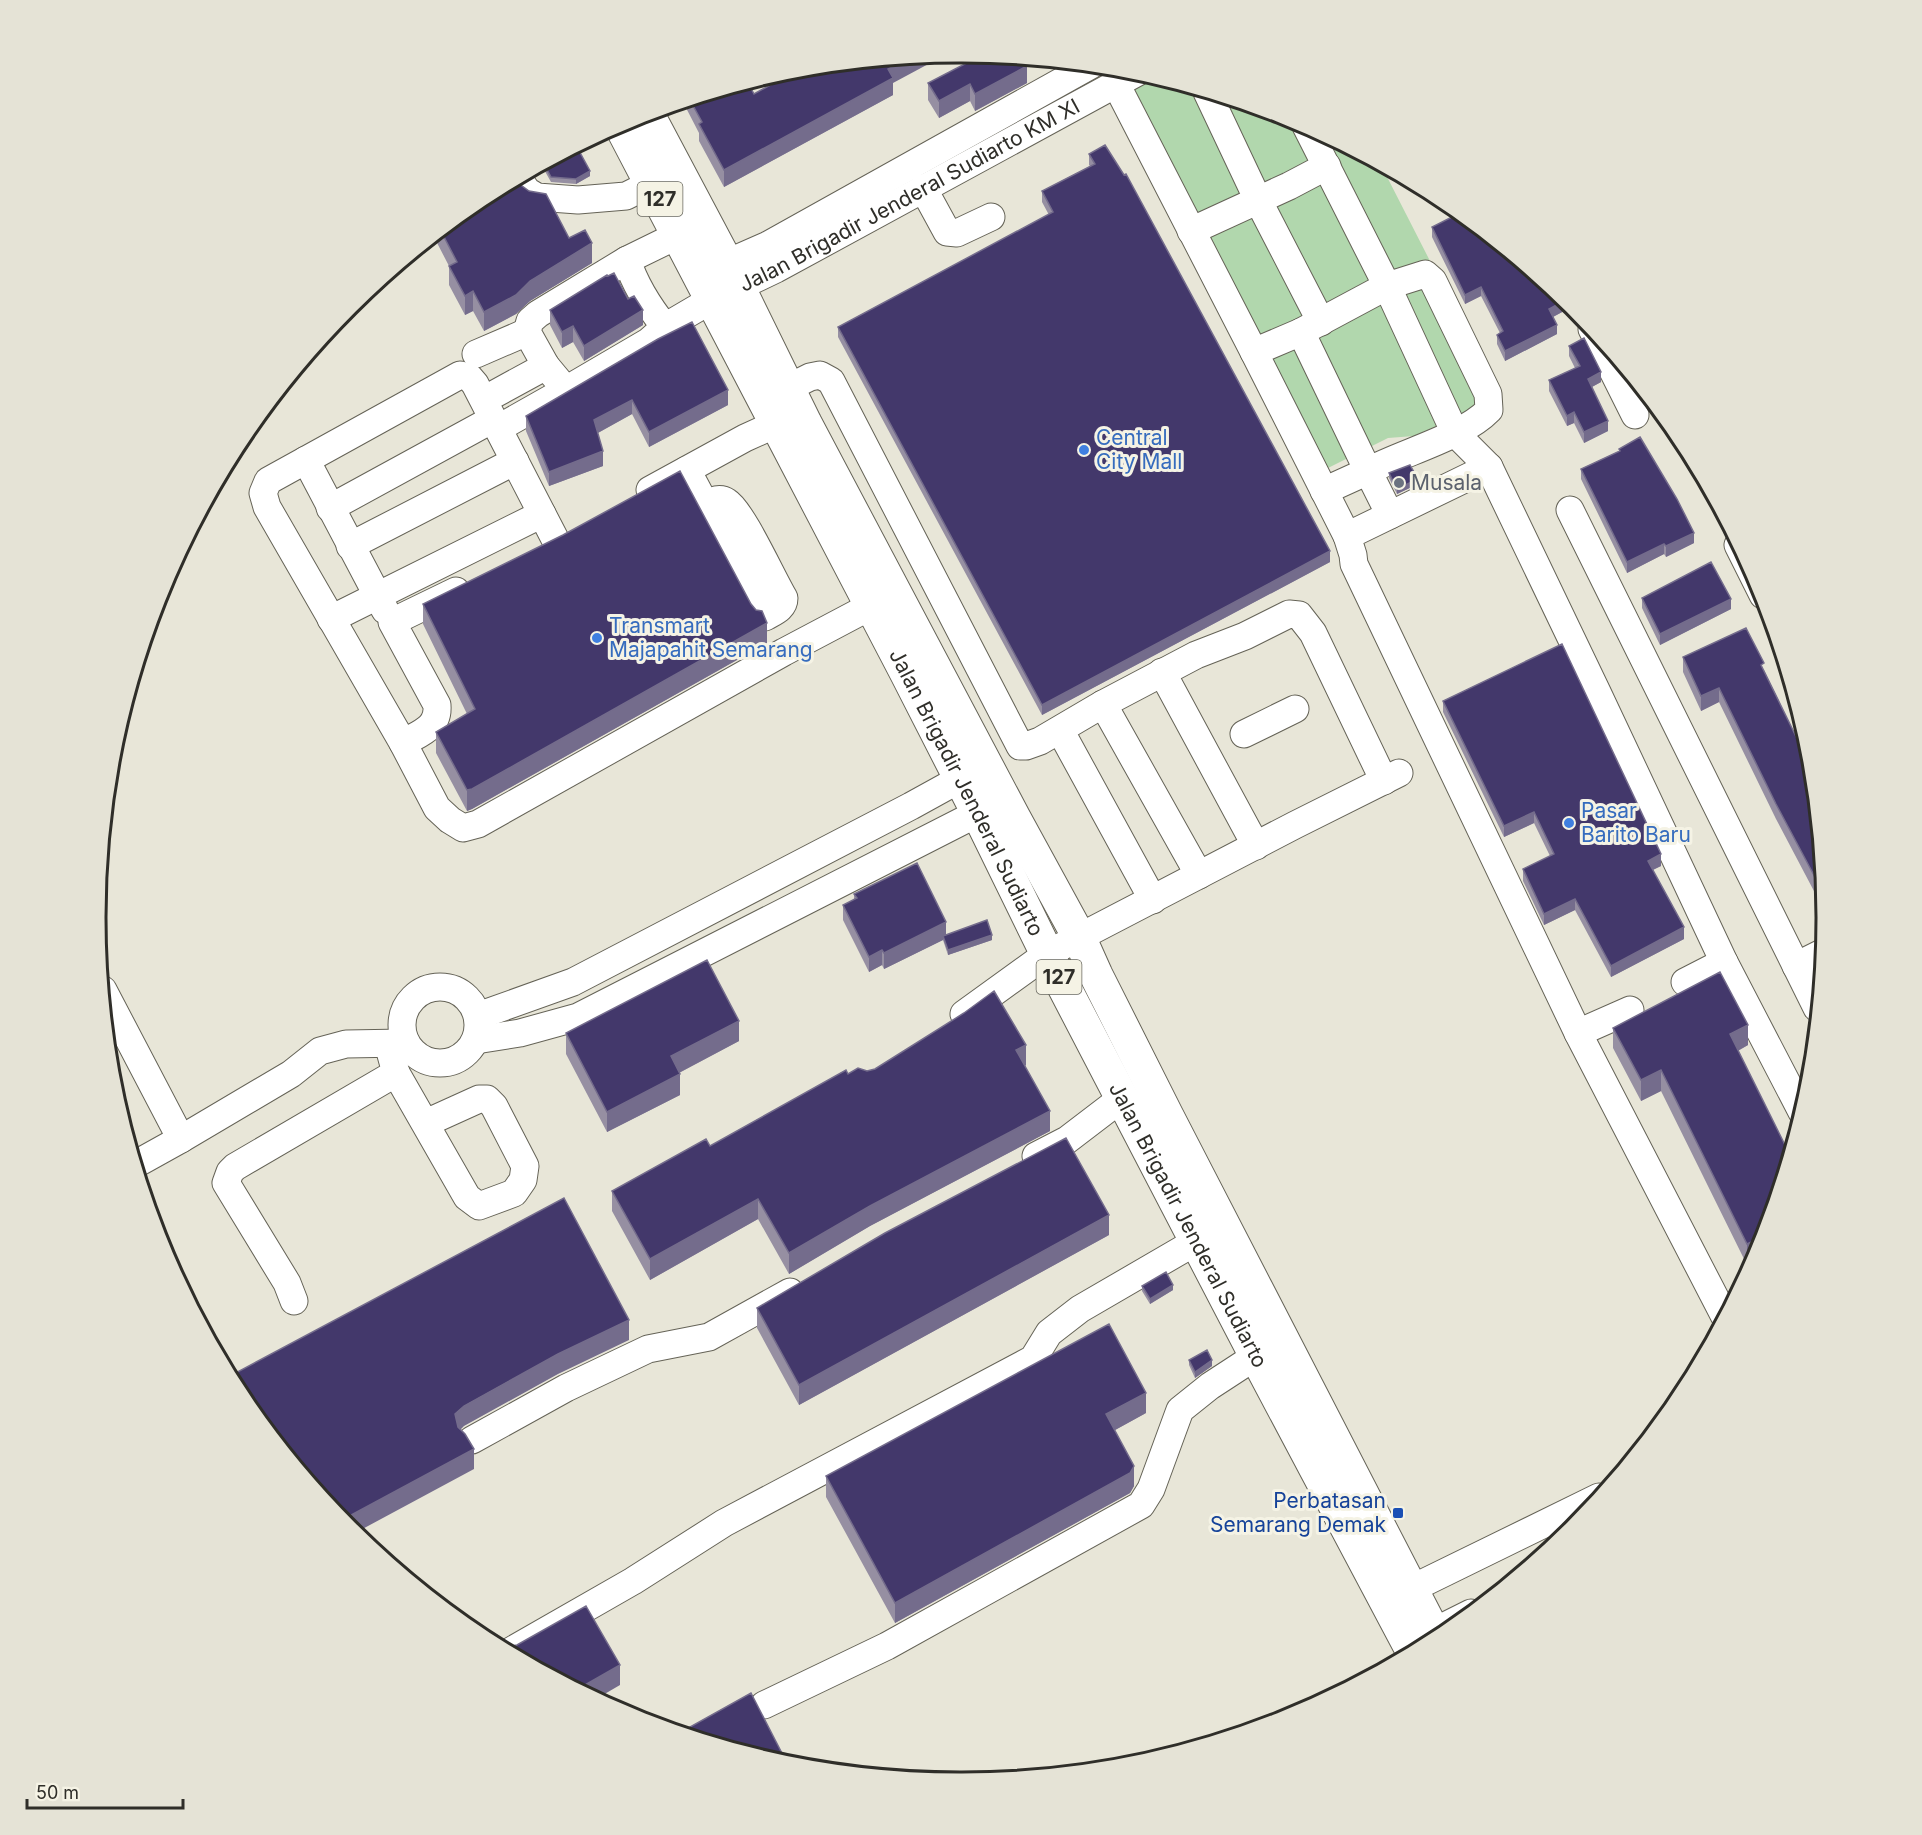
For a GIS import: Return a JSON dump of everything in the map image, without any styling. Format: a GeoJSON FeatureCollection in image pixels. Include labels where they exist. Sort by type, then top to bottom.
{"type":"FeatureCollection","features":[{"type":"Feature","properties":{"kind":"main road","name":"Jalan Brigadir Jenderal Sudiarto"},"geometry":{"type":"LineString","coordinates":[[651,122],[719,281],[776,424],[1256,1356],[1424,1636]]}},
{"type":"Feature","properties":{"kind":"main road","name":"Jalan Brigadir Jenderal Sudiarto"},"geometry":{"type":"LineString","coordinates":[[624,132],[678,235],[719,281],[788,388],[937,673],[1079,937],[1172,1127],[1411,1589],[1425,1635]]}},
{"type":"Feature","properties":{"kind":"lane","name":"Jalan Brigadir Jenderal Sudiarto KM XI"},"geometry":{"type":"LineString","coordinates":[[719,281],[768,245],[1080,71]]}},
{"type":"Feature","properties":{"kind":"lane","name":"Jalan Brigadir Jenderal Sudiarto KM XI"},"geometry":{"type":"LineString","coordinates":[[719,281],[776,269],[1126,79]]}},
{"type":"Feature","properties":{"kind":"lane"},"geometry":{"type":"LineString","coordinates":[[1127,79],[1191,231],[1347,536],[1354,564],[1578,1033],[1720,1308]]}},
{"type":"Feature","properties":{"kind":"lane"},"geometry":{"type":"LineString","coordinates":[[1211,101],[1258,200],[1368,471],[1390,515]]}},
{"type":"Feature","properties":{"kind":"lane"},"geometry":{"type":"LineString","coordinates":[[1313,139],[1387,286],[1455,433],[1489,467],[1724,962],[1795,1099]]}},
{"type":"Feature","properties":{"kind":"lane"},"geometry":{"type":"LineString","coordinates":[[1191,231],[1327,166]]}},
{"type":"Feature","properties":{"kind":"lane"},"geometry":{"type":"LineString","coordinates":[[522,184],[526,191],[537,197],[578,200],[626,196],[652,183]]}},
{"type":"Feature","properties":{"kind":"lane"},"geometry":{"type":"LineString","coordinates":[[923,188],[947,232],[957,233],[991,217]]}},
{"type":"Feature","properties":{"kind":"lane"},"geometry":{"type":"LineString","coordinates":[[566,390],[546,366],[527,332],[530,321],[627,260],[678,235]]}},
{"type":"Feature","properties":{"kind":"lane"},"geometry":{"type":"LineString","coordinates":[[627,260],[632,276],[665,327]]}},
{"type":"Feature","properties":{"kind":"lane"},"geometry":{"type":"LineString","coordinates":[[1254,352],[1311,327],[1387,286],[1425,274],[1433,281],[1488,394],[1490,410],[1480,420],[1455,433],[1324,490]]}},
{"type":"Feature","properties":{"kind":"lane"},"geometry":{"type":"LineString","coordinates":[[330,508],[497,413],[566,390],[648,342],[719,281]]}},
{"type":"Feature","properties":{"kind":"lane"},"geometry":{"type":"LineString","coordinates":[[476,354],[527,332]]}},
{"type":"Feature","properties":{"kind":"lane"},"geometry":{"type":"LineString","coordinates":[[1607,358],[1635,415]]}},
{"type":"Feature","properties":{"kind":"lane"},"geometry":{"type":"LineString","coordinates":[[497,413],[546,366]]}},
{"type":"Feature","properties":{"kind":"lane"},"geometry":{"type":"LineString","coordinates":[[556,541],[515,461],[497,413],[470,377],[460,375],[268,481],[263,493],[267,507],[403,743],[437,808],[463,828],[478,824],[784,652],[871,606]]}},
{"type":"Feature","properties":{"kind":"lane"},"geometry":{"type":"LineString","coordinates":[[788,388],[810,377],[820,375],[831,381],[1020,746],[1026,747],[1040,741],[1162,672],[1289,614],[1299,615],[1313,633],[1391,777],[1047,954],[946,1026]]}},
{"type":"Feature","properties":{"kind":"lane"},"geometry":{"type":"LineString","coordinates":[[628,501],[776,424]]}},
{"type":"Feature","properties":{"kind":"lane"},"geometry":{"type":"LineString","coordinates":[[306,460],[437,705],[438,714],[433,725],[403,743]]}},
{"type":"Feature","properties":{"kind":"lane"},"geometry":{"type":"LineString","coordinates":[[350,546],[515,461]]}},
{"type":"Feature","properties":{"kind":"lane"},"geometry":{"type":"LineString","coordinates":[[1347,536],[1489,467]]}},
{"type":"Feature","properties":{"kind":"lane"},"geometry":{"type":"LineString","coordinates":[[687,470],[705,503],[720,499],[729,503],[739,515],[784,598],[781,607],[765,617],[784,652]]}},
{"type":"Feature","properties":{"kind":"lane"},"geometry":{"type":"LineString","coordinates":[[1570,510],[1811,997]]}},
{"type":"Feature","properties":{"kind":"lane"},"geometry":{"type":"LineString","coordinates":[[331,620],[542,514]]}},
{"type":"Feature","properties":{"kind":"lane"},"geometry":{"type":"LineString","coordinates":[[392,622],[474,581]]}},
{"type":"Feature","properties":{"kind":"lane"},"geometry":{"type":"LineString","coordinates":[[1162,672],[1256,846]]}},
{"type":"Feature","properties":{"kind":"lane"},"geometry":{"type":"LineString","coordinates":[[1103,704],[1199,875]]}},
{"type":"Feature","properties":{"kind":"lane"},"geometry":{"type":"LineString","coordinates":[[1244,734],[1295,709]]}},
{"type":"Feature","properties":{"kind":"lane"},"geometry":{"type":"LineString","coordinates":[[1060,730],[1153,900]]}},
{"type":"Feature","properties":{"kind":"lane"},"geometry":{"type":"LineString","coordinates":[[477,1028],[573,982],[901,812],[960,779]]}},
{"type":"Feature","properties":{"kind":"lane"},"geometry":{"type":"LineString","coordinates":[[477,1028],[520,1034],[578,1017],[978,813]]}},
{"type":"Feature","properties":{"kind":"lane"},"geometry":{"type":"LineString","coordinates":[[1796,966],[1815,957]]}},
{"type":"Feature","properties":{"kind":"lane"},"geometry":{"type":"LineString","coordinates":[[1685,982],[1724,962]]}},
{"type":"Feature","properties":{"kind":"lane"},"geometry":{"type":"LineString","coordinates":[[142,1160],[291,1074],[320,1051],[346,1044],[397,1043],[423,1059],[443,1063],[463,1056],[470,1049],[477,1028],[472,1002],[460,992],[446,987],[431,987],[418,993],[407,1005],[397,1043],[396,1073],[426,1123]]}},
{"type":"Feature","properties":{"kind":"lane"},"geometry":{"type":"LineString","coordinates":[[112,1006],[181,1139]]}},
{"type":"Feature","properties":{"kind":"lane"},"geometry":{"type":"LineString","coordinates":[[1578,1033],[1630,1010]]}},
{"type":"Feature","properties":{"kind":"lane"},"geometry":{"type":"LineString","coordinates":[[294,1301],[287,1283],[226,1183],[230,1172],[396,1073]]}},
{"type":"Feature","properties":{"kind":"lane"},"geometry":{"type":"LineString","coordinates":[[1016,1167],[1066,1140],[1122,1098]]}},
{"type":"Feature","properties":{"kind":"lane"},"geometry":{"type":"LineString","coordinates":[[517,1647],[633,1581],[724,1523],[1033,1359],[1049,1333],[1080,1309],[1197,1241]]}},
{"type":"Feature","properties":{"kind":"lane"},"geometry":{"type":"LineString","coordinates":[[472,1440],[566,1388],[648,1349],[709,1337],[811,1279]]}},
{"type":"Feature","properties":{"kind":"lane"},"geometry":{"type":"LineString","coordinates":[[764,1705],[887,1646],[1141,1505],[1151,1489],[1180,1410],[1210,1386],[1256,1356]]}},
{"type":"Feature","properties":{"kind":"lane"},"geometry":{"type":"LineString","coordinates":[[1411,1589],[1579,1507]]}},
{"type":"Feature","properties":{"kind":"green space"},"geometry":{"type":"Polygon","coordinates":[[[1145,83],[1182,92],[1236,108],[1288,128],[1387,176],[1500,398],[1414,436],[1388,438],[1312,476],[1116,98],[1145,83]]]}},
{"type":"Feature","properties":{"kind":"building"},"geometry":{"type":"Polygon","coordinates":[[[966,63],[1027,66],[975,94],[970,84],[939,101],[928,83],[966,63]]]}},
{"type":"Feature","properties":{"kind":"building"},"geometry":{"type":"Polygon","coordinates":[[[894,66],[888,69],[893,78],[724,170],[699,124],[702,122],[693,106],[751,89],[754,94],[771,84],[794,79],[849,70],[894,66]]]}},
{"type":"Feature","properties":{"kind":"building","name":"Central City Mall"},"geometry":{"type":"Polygon","coordinates":[[[1105,145],[1124,175],[1126,174],[1330,551],[1042,705],[838,327],[1053,212],[1042,191],[1095,164],[1089,154],[1105,145]]]}},
{"type":"Feature","properties":{"kind":"building"},"geometry":{"type":"Polygon","coordinates":[[[580,153],[590,171],[576,179],[551,177],[547,170],[580,153]]]}},
{"type":"Feature","properties":{"kind":"building"},"geometry":{"type":"Polygon","coordinates":[[[521,185],[529,191],[546,194],[569,238],[585,230],[592,243],[530,281],[516,295],[484,312],[473,291],[465,296],[449,266],[457,262],[444,238],[521,185]]]}},
{"type":"Feature","properties":{"kind":"building"},"geometry":{"type":"Polygon","coordinates":[[[1451,218],[1481,240],[1556,305],[1549,309],[1557,325],[1505,351],[1497,335],[1503,331],[1481,287],[1465,295],[1432,227],[1451,218]]]}},
{"type":"Feature","properties":{"kind":"building"},"geometry":{"type":"Polygon","coordinates":[[[614,273],[628,299],[634,296],[643,310],[584,346],[573,326],[562,332],[550,310],[614,273]]]}},
{"type":"Feature","properties":{"kind":"building"},"geometry":{"type":"Polygon","coordinates":[[[692,322],[728,390],[649,432],[632,400],[594,420],[603,451],[549,472],[526,416],[658,339],[692,322]]]}},
{"type":"Feature","properties":{"kind":"building"},"geometry":{"type":"Polygon","coordinates":[[[1584,338],[1601,372],[1588,379],[1608,421],[1584,432],[1574,412],[1567,416],[1549,380],[1580,366],[1569,346],[1584,338]]]}},
{"type":"Feature","properties":{"kind":"building"},"geometry":{"type":"Polygon","coordinates":[[[1640,437],[1677,499],[1694,533],[1666,546],[1664,544],[1627,562],[1581,469],[1620,451],[1619,449],[1640,437]]]}},
{"type":"Feature","properties":{"kind":"building"},"geometry":{"type":"Polygon","coordinates":[[[1410,465],[1418,479],[1397,489],[1389,473],[1410,465]]]}},
{"type":"Feature","properties":{"kind":"building","name":"Transmart Majapahit Semarang"},"geometry":{"type":"Polygon","coordinates":[[[680,471],[751,604],[756,610],[762,611],[767,623],[467,790],[436,732],[475,709],[423,604],[563,535],[680,471]]]}},
{"type":"Feature","properties":{"kind":"building"},"geometry":{"type":"Polygon","coordinates":[[[1711,562],[1731,599],[1660,634],[1642,598],[1711,562]]]}},
{"type":"Feature","properties":{"kind":"building"},"geometry":{"type":"Polygon","coordinates":[[[1746,628],[1764,663],[1761,665],[1795,735],[1808,806],[1815,876],[1719,688],[1701,696],[1683,657],[1746,628]]]}},
{"type":"Feature","properties":{"kind":"building"},"geometry":{"type":"Polygon","coordinates":[[[1562,644],[1661,854],[1648,861],[1684,927],[1611,966],[1575,899],[1544,914],[1523,869],[1554,854],[1534,812],[1504,826],[1443,701],[1562,644]]]}},
{"type":"Feature","properties":{"kind":"building"},"geometry":{"type":"Polygon","coordinates":[[[917,863],[946,922],[884,953],[882,950],[869,957],[843,905],[857,898],[854,894],[917,863]]]}},
{"type":"Feature","properties":{"kind":"building"},"geometry":{"type":"Polygon","coordinates":[[[987,920],[992,935],[948,950],[943,936],[987,920]]]}},
{"type":"Feature","properties":{"kind":"building"},"geometry":{"type":"Polygon","coordinates":[[[707,960],[739,1021],[671,1056],[680,1074],[607,1112],[566,1033],[707,960]]]}},
{"type":"Feature","properties":{"kind":"building"},"geometry":{"type":"Polygon","coordinates":[[[1720,972],[1748,1025],[1730,1034],[1785,1144],[1751,1242],[1747,1244],[1661,1070],[1641,1080],[1613,1028],[1720,972]]]}},
{"type":"Feature","properties":{"kind":"building"},"geometry":{"type":"Polygon","coordinates":[[[994,991],[1026,1045],[1016,1050],[1050,1111],[870,1206],[789,1253],[758,1199],[650,1259],[612,1191],[706,1139],[710,1146],[846,1070],[848,1074],[858,1068],[867,1071],[875,1069],[964,1013],[994,991]]]}},
{"type":"Feature","properties":{"kind":"building"},"geometry":{"type":"Polygon","coordinates":[[[1066,1138],[1109,1215],[799,1385],[757,1308],[885,1233],[1066,1138]]]}},
{"type":"Feature","properties":{"kind":"building"},"geometry":{"type":"Polygon","coordinates":[[[564,1198],[629,1320],[558,1354],[464,1406],[455,1414],[458,1427],[474,1449],[351,1515],[283,1438],[238,1372],[564,1198]]]}},
{"type":"Feature","properties":{"kind":"building"},"geometry":{"type":"Polygon","coordinates":[[[1166,1272],[1173,1285],[1150,1299],[1142,1286],[1166,1272]]]}},
{"type":"Feature","properties":{"kind":"building"},"geometry":{"type":"Polygon","coordinates":[[[1109,1324],[1146,1393],[1106,1414],[1134,1466],[1130,1473],[895,1603],[826,1476],[1109,1324]]]}},
{"type":"Feature","properties":{"kind":"building"},"geometry":{"type":"Polygon","coordinates":[[[1207,1350],[1212,1360],[1195,1372],[1189,1360],[1207,1350]]]}},
{"type":"Feature","properties":{"kind":"building"},"geometry":{"type":"Polygon","coordinates":[[[586,1606],[620,1665],[585,1685],[514,1646],[586,1606]]]}},
{"type":"Feature","properties":{"kind":"building"},"geometry":{"type":"Polygon","coordinates":[[[751,1693],[782,1753],[740,1743],[689,1728],[751,1693]]]}},
{"type":"Feature","properties":{"kind":"place","name":"Central City Mall"},"geometry":{"type":"Point","coordinates":[1084,450]}},
{"type":"Feature","properties":{"kind":"place","name":"Musala"},"geometry":{"type":"Point","coordinates":[1399,483]}},
{"type":"Feature","properties":{"kind":"place","name":"Transmart Majapahit Semarang"},"geometry":{"type":"Point","coordinates":[597,638]}},
{"type":"Feature","properties":{"kind":"place","name":"Pasar Barito Baru"},"geometry":{"type":"Point","coordinates":[1569,823]}},
{"type":"Feature","properties":{"kind":"place","name":"Perbatasan Semarang Demak"},"geometry":{"type":"Point","coordinates":[1398,1513]}}]}
